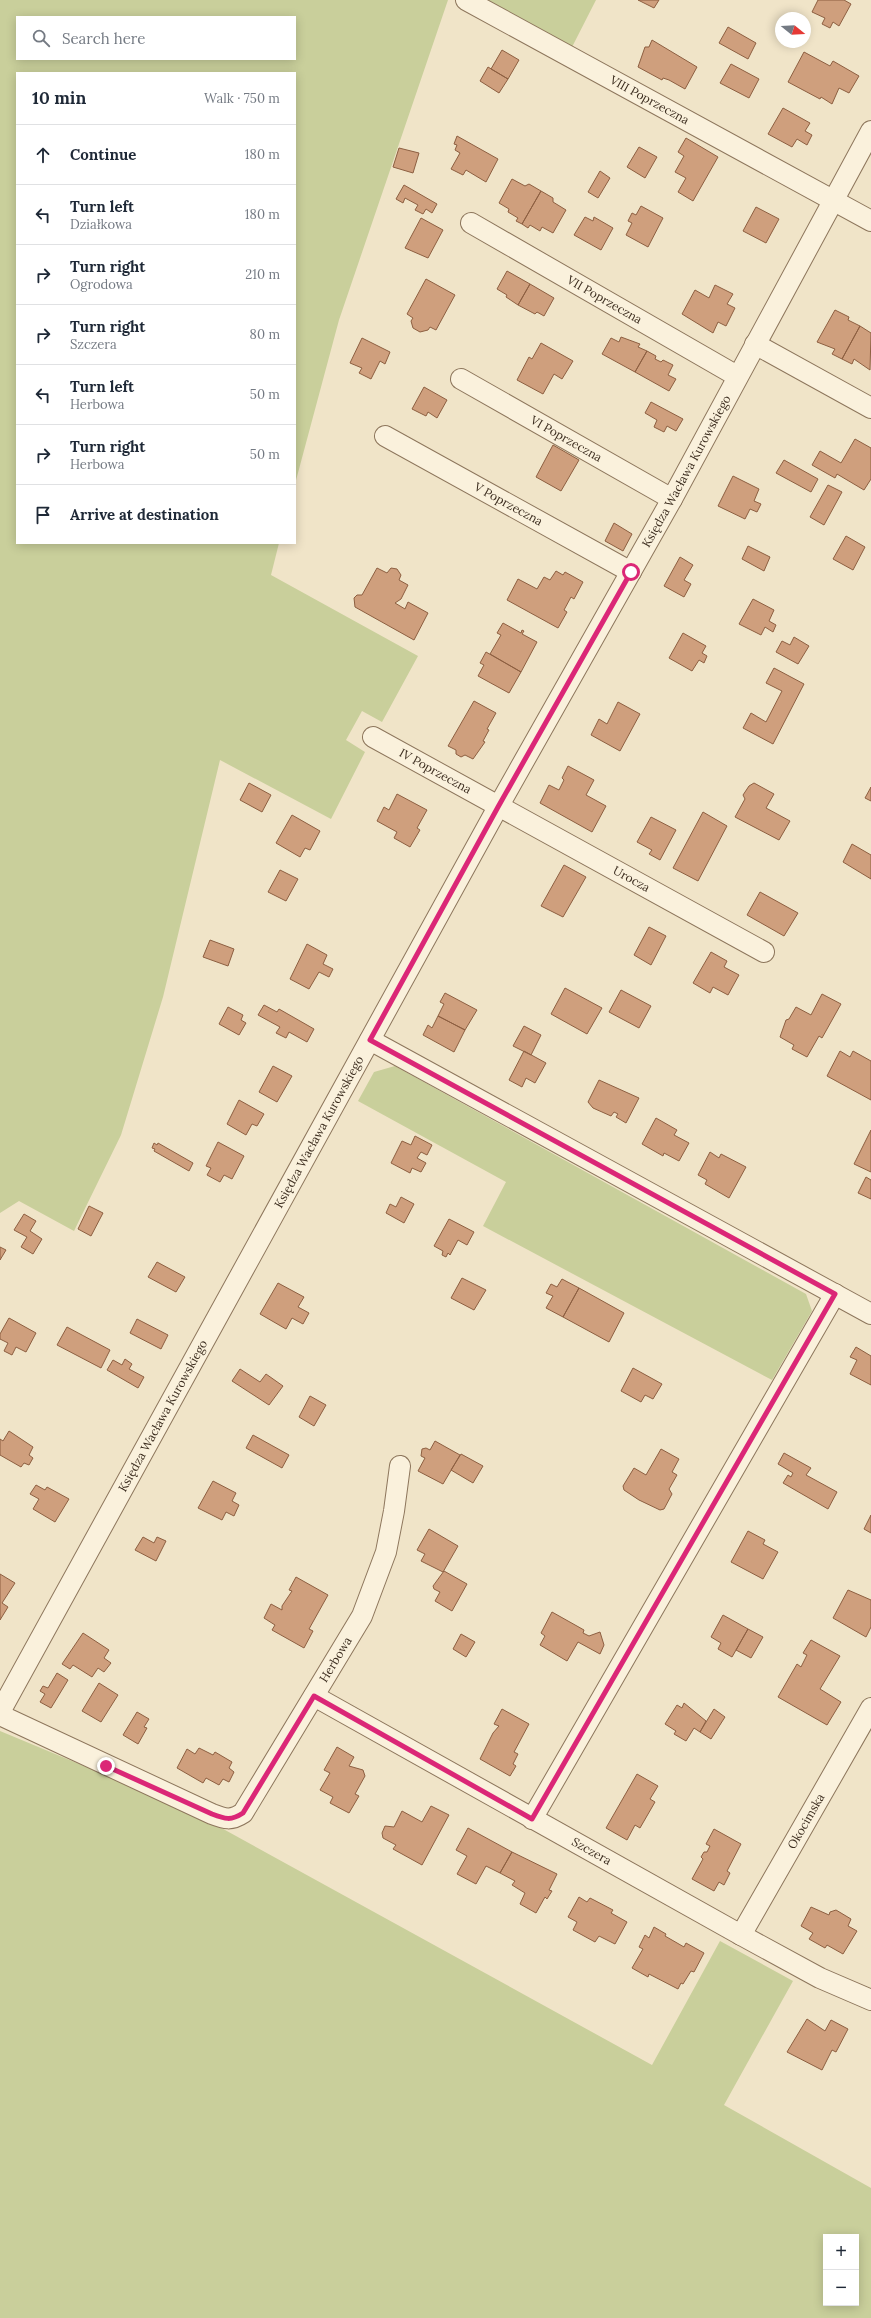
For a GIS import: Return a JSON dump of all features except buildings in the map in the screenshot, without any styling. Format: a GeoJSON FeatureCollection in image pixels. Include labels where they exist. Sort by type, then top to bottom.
{"type":"FeatureCollection","features":[{"type":"Feature","properties":{"kind":"street","name":"VIII Poprzeczna"},"geometry":{"type":"LineString","coordinates":[[466,0],[871,221]]}},
{"type":"Feature","properties":{"kind":"street","name":"Księdza Wacława Kurowskiego"},"geometry":{"type":"LineString","coordinates":[[0,1714],[498,807],[672,499],[754,344],[871,131]]}},
{"type":"Feature","properties":{"kind":"street","name":"VII Poprzeczna"},"geometry":{"type":"LineString","coordinates":[[471,223],[737,376]]}},
{"type":"Feature","properties":{"kind":"street"},"geometry":{"type":"LineString","coordinates":[[754,344],[871,408]]}},
{"type":"Feature","properties":{"kind":"street","name":"VI Poprzeczna"},"geometry":{"type":"LineString","coordinates":[[461,379],[672,499]]}},
{"type":"Feature","properties":{"kind":"street","name":"V Poprzeczna"},"geometry":{"type":"LineString","coordinates":[[386,436],[631,572]]}},
{"type":"Feature","properties":{"kind":"street","name":"IV Poprzeczna"},"geometry":{"type":"LineString","coordinates":[[373,737],[498,807]]}},
{"type":"Feature","properties":{"kind":"street","name":"Urocza"},"geometry":{"type":"LineString","coordinates":[[498,807],[764,952]]}},
{"type":"Feature","properties":{"kind":"street"},"geometry":{"type":"LineString","coordinates":[[370,1040],[871,1314]]}},
{"type":"Feature","properties":{"kind":"street"},"geometry":{"type":"LineString","coordinates":[[532,1819],[835,1294]]}},
{"type":"Feature","properties":{"kind":"street","name":"Herbowa"},"geometry":{"type":"LineString","coordinates":[[0,1714],[225,1819],[235,1818],[243,1813],[362,1616],[374,1588],[386,1552],[394,1512],[400,1466]]}},
{"type":"Feature","properties":{"kind":"street","name":"Szczera"},"geometry":{"type":"LineString","coordinates":[[314,1696],[741,1935],[820,1978],[871,2000]]}},
{"type":"Feature","properties":{"kind":"street","name":"Okocimska"},"geometry":{"type":"LineString","coordinates":[[741,1935],[871,1708]]}},
{"type":"Feature","properties":{"kind":"green space"},"geometry":{"type":"Polygon","coordinates":[[[0,0],[448,0],[339,320],[296,480],[296,72],[16,72],[16,544],[279,544],[271,575],[418,656],[382,722],[362,711],[346,740],[365,752],[331,819],[220,760],[163,997],[121,1135],[74,1231],[19,1201],[0,1213],[0,0]]]}},
{"type":"Feature","properties":{"kind":"green space"},"geometry":{"type":"Polygon","coordinates":[[[479,0],[596,0],[570,51],[479,0]]]}},
{"type":"Feature","properties":{"kind":"green space"},"geometry":{"type":"Polygon","coordinates":[[[395,1066],[806,1294],[812,1311],[772,1380],[483,1226],[506,1182],[358,1101],[374,1072],[395,1066]]]}},
{"type":"Feature","properties":{"kind":"green space"},"geometry":{"type":"Polygon","coordinates":[[[0,1731],[185,1808],[652,2065],[720,1941],[793,1981],[724,2105],[871,2188],[871,2318],[0,2318],[0,1731]]]}},
{"type":"Feature","properties":{"kind":"route"},"geometry":{"type":"LineString","coordinates":[[106,1766],[212,1814],[225,1819],[235,1818],[243,1813],[314,1696],[532,1819],[835,1294],[370,1040],[498,807],[631,572]]}}]}
